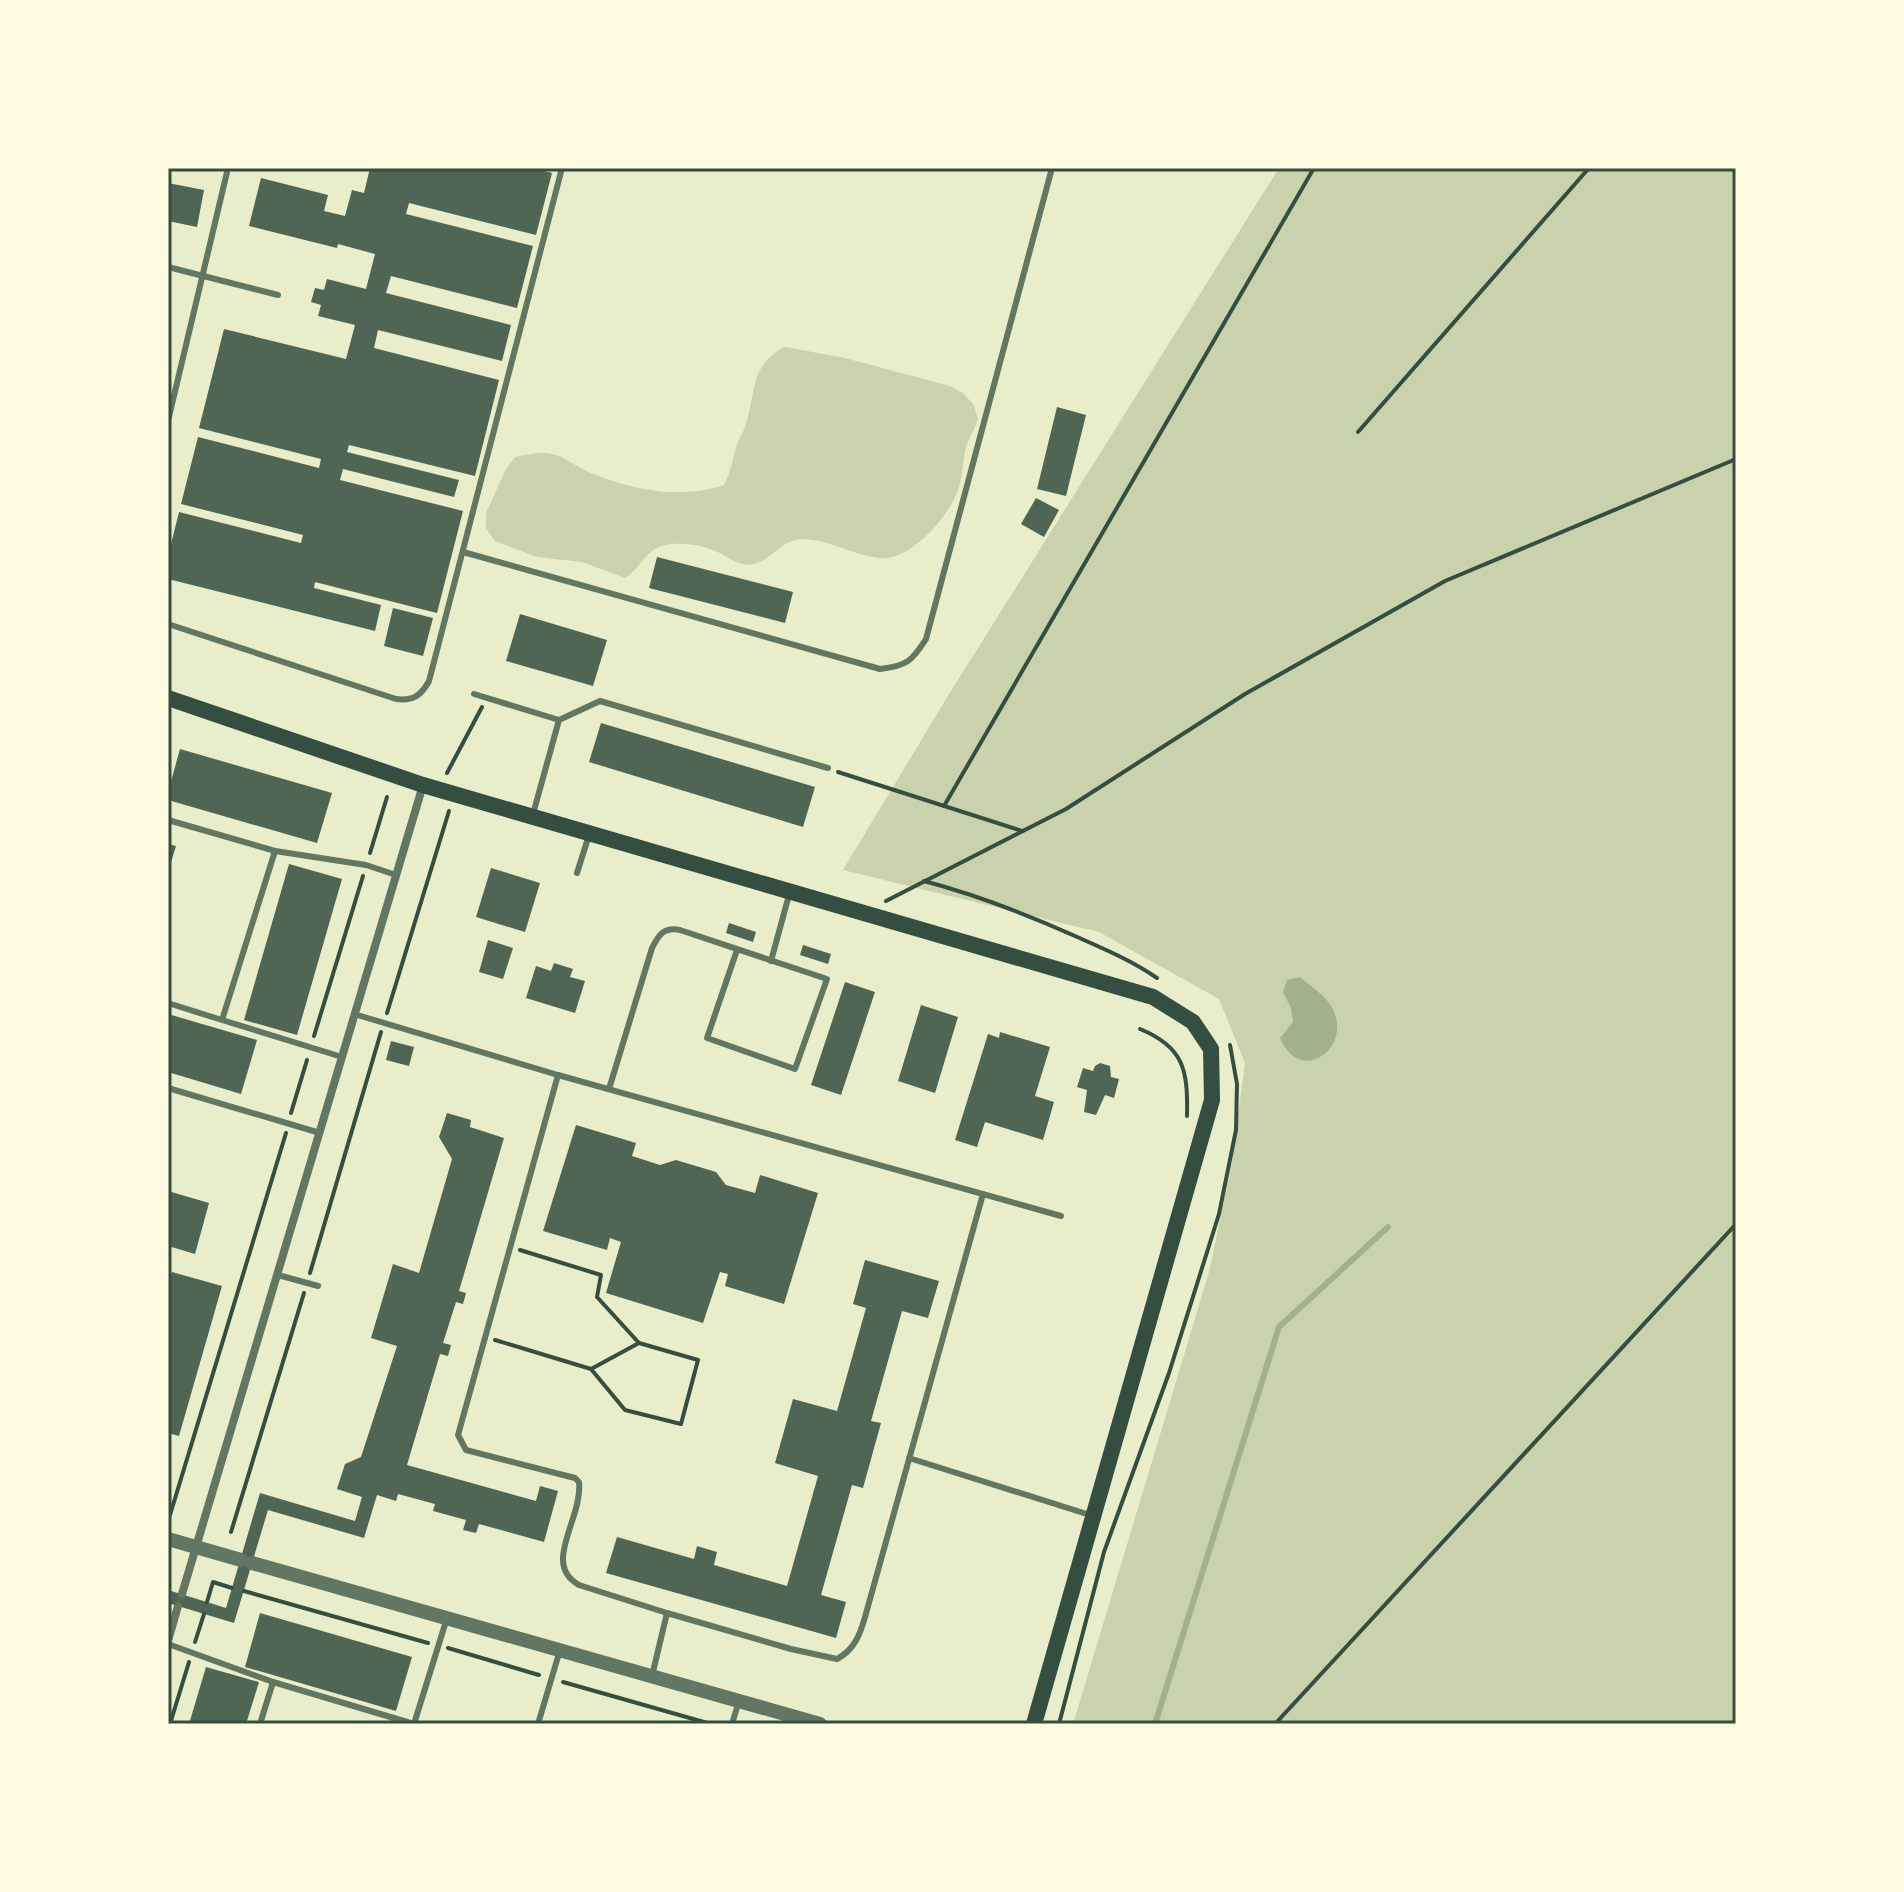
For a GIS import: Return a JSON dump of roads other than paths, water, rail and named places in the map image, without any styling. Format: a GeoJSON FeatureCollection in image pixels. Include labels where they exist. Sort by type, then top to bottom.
{"type":"FeatureCollection","features":[{"type":"Feature","properties":{"kind":"main road"},"geometry":{"type":"LineString","coordinates":[[170,704],[423,785],[789,894],[1153,997],[1193,1022],[1211,1049],[1212,1100],[1034,1724]]}},
{"type":"Feature","properties":{"kind":"street"},"geometry":{"type":"LineString","coordinates":[[182,1594],[423,785]]}},
{"type":"Feature","properties":{"kind":"street"},"geometry":{"type":"LineString","coordinates":[[168,1539],[820,1724]]}},
{"type":"Feature","properties":{"kind":"street"},"geometry":{"type":"LineString","coordinates":[[168,1643],[178,1606]]}},
{"type":"Feature","properties":{"kind":"lane"},"geometry":{"type":"LineString","coordinates":[[168,421],[228,168]]}},
{"type":"Feature","properties":{"kind":"lane"},"geometry":{"type":"LineString","coordinates":[[168,624],[396,699],[409,700],[422,693],[429,681],[562,168]]}},
{"type":"Feature","properties":{"kind":"lane"},"geometry":{"type":"LineString","coordinates":[[463,552],[880,669],[899,667],[914,658],[926,639],[1052,168]]}},
{"type":"Feature","properties":{"kind":"lane"},"geometry":{"type":"LineString","coordinates":[[168,267],[278,295]]}},
{"type":"Feature","properties":{"kind":"lane"},"geometry":{"type":"LineString","coordinates":[[474,694],[559,720],[600,701],[828,768]]}},
{"type":"Feature","properties":{"kind":"lane"},"geometry":{"type":"LineString","coordinates":[[532,817],[559,720]]}},
{"type":"Feature","properties":{"kind":"lane"},"geometry":{"type":"LineString","coordinates":[[168,820],[275,851],[366,865],[396,875]]}},
{"type":"Feature","properties":{"kind":"lane"},"geometry":{"type":"LineString","coordinates":[[577,873],[589,834]]}},
{"type":"Feature","properties":{"kind":"lane"},"geometry":{"type":"LineString","coordinates":[[222,1020],[275,851]]}},
{"type":"Feature","properties":{"kind":"lane"},"geometry":{"type":"LineString","coordinates":[[771,961],[789,894]]}},
{"type":"Feature","properties":{"kind":"lane"},"geometry":{"type":"LineString","coordinates":[[609,1089],[652,948],[667,929],[680,930],[827,979],[795,1069],[707,1038],[737,950]]}},
{"type":"Feature","properties":{"kind":"lane"},"geometry":{"type":"LineString","coordinates":[[168,1003],[342,1057]]}},
{"type":"Feature","properties":{"kind":"lane"},"geometry":{"type":"LineString","coordinates":[[354,1014],[558,1075],[1061,1216]]}},
{"type":"Feature","properties":{"kind":"lane"},"geometry":{"type":"LineString","coordinates":[[558,1075],[458,1435],[466,1450],[575,1478],[579,1482],[580,1493],[562,1557],[563,1570],[572,1581],[791,1649],[837,1659],[848,1653],[860,1634],[983,1194]]}},
{"type":"Feature","properties":{"kind":"lane"},"geometry":{"type":"LineString","coordinates":[[168,1088],[320,1133]]}},
{"type":"Feature","properties":{"kind":"lane"},"geometry":{"type":"LineString","coordinates":[[278,1275],[318,1286]]}},
{"type":"Feature","properties":{"kind":"lane"},"geometry":{"type":"LineString","coordinates":[[909,1458],[1094,1516]]}},
{"type":"Feature","properties":{"kind":"lane"},"geometry":{"type":"LineString","coordinates":[[652,1676],[667,1613]]}},
{"type":"Feature","properties":{"kind":"lane"},"geometry":{"type":"LineString","coordinates":[[168,1643],[273,1682],[414,1724],[447,1618]]}},
{"type":"Feature","properties":{"kind":"lane"},"geometry":{"type":"LineString","coordinates":[[538,1724],[560,1650]]}},
{"type":"Feature","properties":{"kind":"lane"},"geometry":{"type":"LineString","coordinates":[[260,1724],[273,1682]]}},
{"type":"Feature","properties":{"kind":"lane"},"geometry":{"type":"LineString","coordinates":[[732,1724],[739,1701]]}},
{"type":"Feature","properties":{"kind":"waterway"},"geometry":{"type":"LineString","coordinates":[[1155,1724],[1279,1327],[1388,1227]]}}]}
